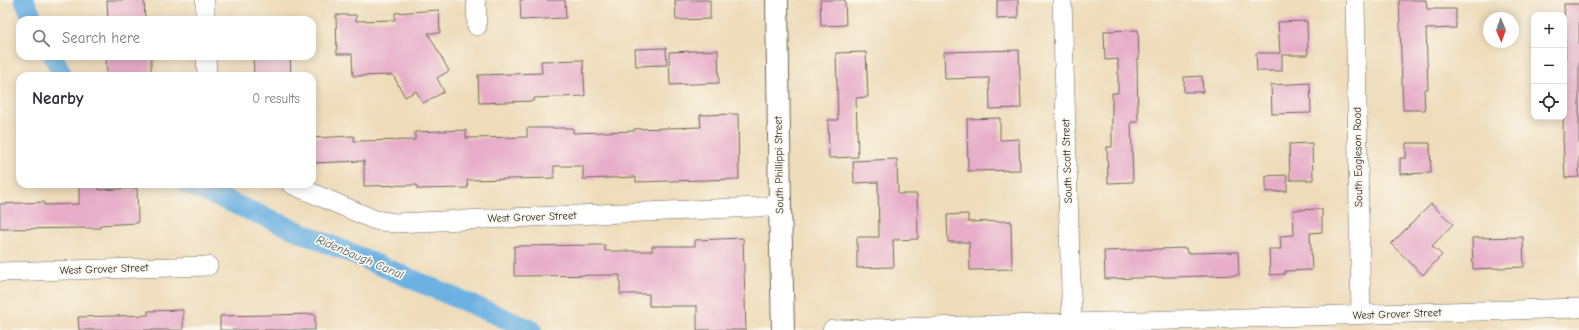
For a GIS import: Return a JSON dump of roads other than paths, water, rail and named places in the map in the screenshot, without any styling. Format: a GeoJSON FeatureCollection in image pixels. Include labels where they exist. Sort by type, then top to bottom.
{"type":"FeatureCollection","features":[{"type":"Feature","properties":{"kind":"street"},"geometry":{"type":"LineString","coordinates":[[205,0],[205,16]]}},
{"type":"Feature","properties":{"kind":"street"},"geometry":{"type":"LineString","coordinates":[[476,0],[478,26]]}},
{"type":"Feature","properties":{"kind":"street","name":"South Phillippi Street"},"geometry":{"type":"LineString","coordinates":[[777,0],[783,330]]}},
{"type":"Feature","properties":{"kind":"street","name":"South Scott Street"},"geometry":{"type":"LineString","coordinates":[[1062,0],[1072,323]]}},
{"type":"Feature","properties":{"kind":"street","name":"South Eagleson Road"},"geometry":{"type":"LineString","coordinates":[[1355,0],[1361,315]]}},
{"type":"Feature","properties":{"kind":"street"},"geometry":{"type":"LineString","coordinates":[[206,60],[207,72]]}},
{"type":"Feature","properties":{"kind":"street","name":"West Grover Street"},"geometry":{"type":"LineString","coordinates":[[300,188],[375,220],[395,223],[780,206]]}},
{"type":"Feature","properties":{"kind":"street","name":"West Grover Street"},"geometry":{"type":"LineString","coordinates":[[0,272],[208,266]]}},
{"type":"Feature","properties":{"kind":"street","name":"West Grover Street"},"geometry":{"type":"LineString","coordinates":[[832,330],[1579,308]]}},
{"type":"Feature","properties":{"kind":"waterway","name":"Ridenbaugh Canal"},"geometry":{"type":"LineString","coordinates":[[24,0],[32,16]]}},
{"type":"Feature","properties":{"kind":"waterway","name":"Ridenbaugh Canal"},"geometry":{"type":"LineString","coordinates":[[55,60],[61,72]]}},
{"type":"Feature","properties":{"kind":"waterway","name":"Ridenbaugh Canal"},"geometry":{"type":"LineString","coordinates":[[196,188],[532,330]]}}]}
